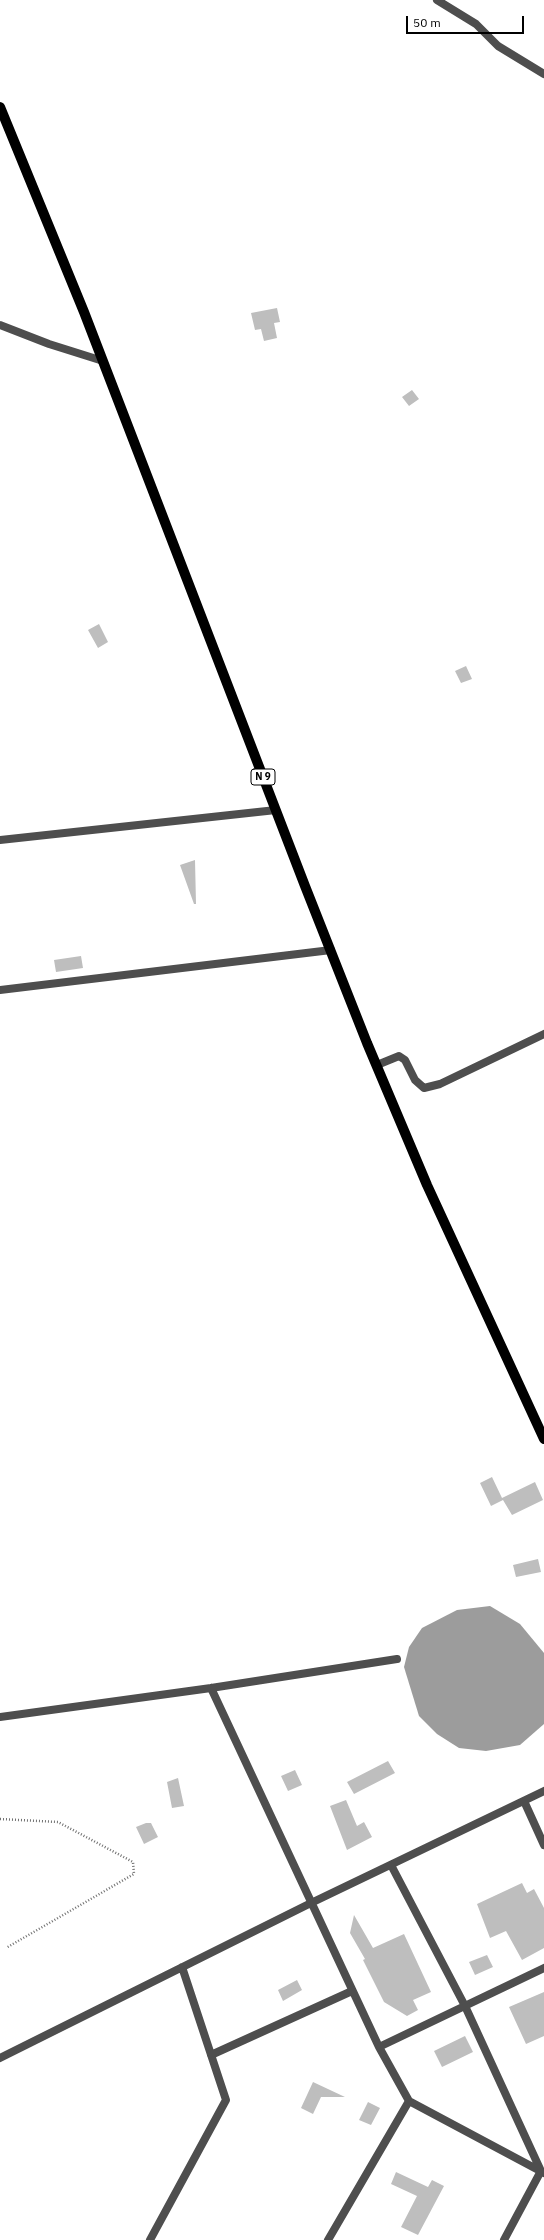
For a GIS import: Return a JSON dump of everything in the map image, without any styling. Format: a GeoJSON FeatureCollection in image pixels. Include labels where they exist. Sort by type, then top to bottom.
{"type":"FeatureCollection","features":[{"type":"Feature","properties":{"kind":"main road","name":"N 9"},"geometry":{"type":"LineString","coordinates":[[0,107],[103,361],[276,810],[377,1065],[430,1192],[544,1439]]}},
{"type":"Feature","properties":{"kind":"street"},"geometry":{"type":"LineString","coordinates":[[437,0],[476,24],[498,46],[544,74]]}},
{"type":"Feature","properties":{"kind":"street"},"geometry":{"type":"LineString","coordinates":[[0,326],[49,344],[103,361]]}},
{"type":"Feature","properties":{"kind":"street"},"geometry":{"type":"LineString","coordinates":[[0,840],[276,810]]}},
{"type":"Feature","properties":{"kind":"street"},"geometry":{"type":"LineString","coordinates":[[0,990],[331,950]]}},
{"type":"Feature","properties":{"kind":"street"},"geometry":{"type":"LineString","coordinates":[[377,1065],[399,1056],[405,1060],[414,1080],[424,1088],[440,1084],[544,1034]]}},
{"type":"Feature","properties":{"kind":"street"},"geometry":{"type":"LineString","coordinates":[[0,1717],[211,1688],[397,1659]]}},
{"type":"Feature","properties":{"kind":"street"},"geometry":{"type":"LineString","coordinates":[[211,1688],[379,2047],[409,2102],[542,2172]]}},
{"type":"Feature","properties":{"kind":"street"},"geometry":{"type":"LineString","coordinates":[[0,2058],[311,1903],[544,1791]]}},
{"type":"Feature","properties":{"kind":"street"},"geometry":{"type":"LineString","coordinates":[[524,1801],[544,1845]]}},
{"type":"Feature","properties":{"kind":"street"},"geometry":{"type":"LineString","coordinates":[[391,1865],[465,2006],[542,2172]]}},
{"type":"Feature","properties":{"kind":"street"},"geometry":{"type":"LineString","coordinates":[[150,2240],[226,2100],[182,1967]]}},
{"type":"Feature","properties":{"kind":"street"},"geometry":{"type":"LineString","coordinates":[[379,2047],[544,1968]]}},
{"type":"Feature","properties":{"kind":"street"},"geometry":{"type":"LineString","coordinates":[[211,2054],[352,1990]]}},
{"type":"Feature","properties":{"kind":"street"},"geometry":{"type":"LineString","coordinates":[[328,2240],[409,2102]]}},
{"type":"Feature","properties":{"kind":"street"},"geometry":{"type":"LineString","coordinates":[[504,2240],[542,2172]]}},
{"type":"Feature","properties":{"kind":"path"},"geometry":{"type":"LineString","coordinates":[[0,1819],[58,1822],[78,1831],[133,1862],[134,1874],[6,1948]]}},
{"type":"Feature","properties":{"kind":"shaded area"},"geometry":{"type":"Polygon","coordinates":[[[490,1606],[520,1624],[544,1653],[544,1724],[520,1745],[486,1751],[459,1748],[437,1734],[419,1716],[404,1667],[409,1647],[422,1628],[457,1610],[490,1606]]]}},
{"type":"Feature","properties":{"kind":"building"},"geometry":{"type":"Polygon","coordinates":[[[277,308],[280,322],[274,323],[277,338],[264,341],[261,329],[255,330],[251,313],[277,308]]]}},
{"type":"Feature","properties":{"kind":"building"},"geometry":{"type":"Polygon","coordinates":[[[412,390],[419,399],[409,406],[402,397],[412,390]]]}},
{"type":"Feature","properties":{"kind":"building"},"geometry":{"type":"Polygon","coordinates":[[[99,624],[108,642],[98,648],[88,630],[99,624]]]}},
{"type":"Feature","properties":{"kind":"building"},"geometry":{"type":"Polygon","coordinates":[[[466,666],[472,679],[461,683],[455,671],[466,666]]]}},
{"type":"Feature","properties":{"kind":"building"},"geometry":{"type":"Polygon","coordinates":[[[195,860],[196,904],[194,904],[180,865],[195,860]]]}},
{"type":"Feature","properties":{"kind":"building"},"geometry":{"type":"Polygon","coordinates":[[[81,956],[83,968],[56,972],[54,960],[81,956]]]}},
{"type":"Feature","properties":{"kind":"building"},"geometry":{"type":"Polygon","coordinates":[[[492,1477],[502,1498],[535,1482],[543,1500],[512,1515],[503,1500],[491,1506],[480,1483],[492,1477]]]}},
{"type":"Feature","properties":{"kind":"building"},"geometry":{"type":"Polygon","coordinates":[[[538,1559],[541,1572],[516,1577],[513,1565],[538,1559]]]}},
{"type":"Feature","properties":{"kind":"building"},"geometry":{"type":"Polygon","coordinates":[[[388,1761],[395,1773],[354,1794],[347,1782],[388,1761]]]}},
{"type":"Feature","properties":{"kind":"building"},"geometry":{"type":"Polygon","coordinates":[[[295,1770],[302,1785],[288,1791],[281,1776],[295,1770]]]}},
{"type":"Feature","properties":{"kind":"building"},"geometry":{"type":"Polygon","coordinates":[[[178,1778],[184,1806],[172,1808],[167,1782],[178,1778]]]}},
{"type":"Feature","properties":{"kind":"building"},"geometry":{"type":"Polygon","coordinates":[[[346,1800],[357,1826],[364,1822],[372,1837],[347,1850],[330,1806],[346,1800]]]}},
{"type":"Feature","properties":{"kind":"building"},"geometry":{"type":"Polygon","coordinates":[[[146,1823],[151,1823],[158,1837],[144,1844],[136,1827],[146,1823]]]}},
{"type":"Feature","properties":{"kind":"building"},"geometry":{"type":"Polygon","coordinates":[[[522,1883],[527,1893],[534,1889],[544,1908],[544,1948],[522,1960],[506,1931],[490,1938],[477,1904],[522,1883]]]}},
{"type":"Feature","properties":{"kind":"building"},"geometry":{"type":"Polygon","coordinates":[[[354,1915],[373,1948],[404,1934],[431,1992],[413,2000],[418,2010],[407,2016],[384,2002],[363,1960],[365,1959],[350,1933],[354,1915]]]}},
{"type":"Feature","properties":{"kind":"building"},"geometry":{"type":"Polygon","coordinates":[[[487,1955],[493,1967],[475,1975],[469,1962],[487,1955]]]}},
{"type":"Feature","properties":{"kind":"building"},"geometry":{"type":"Polygon","coordinates":[[[297,1980],[302,1990],[283,2001],[278,1990],[297,1980]]]}},
{"type":"Feature","properties":{"kind":"building"},"geometry":{"type":"Polygon","coordinates":[[[544,1992],[544,2036],[526,2044],[509,2007],[544,1992]]]}},
{"type":"Feature","properties":{"kind":"building"},"geometry":{"type":"Polygon","coordinates":[[[465,2036],[473,2052],[442,2067],[434,2051],[465,2036]]]}},
{"type":"Feature","properties":{"kind":"building"},"geometry":{"type":"Polygon","coordinates":[[[313,2082],[345,2097],[321,2097],[313,2114],[301,2108],[313,2082]]]}},
{"type":"Feature","properties":{"kind":"building"},"geometry":{"type":"Polygon","coordinates":[[[368,2102],[380,2108],[371,2125],[359,2120],[368,2102]]]}},
{"type":"Feature","properties":{"kind":"building"},"geometry":{"type":"Polygon","coordinates":[[[396,2172],[428,2187],[432,2180],[444,2186],[418,2235],[401,2227],[417,2196],[391,2184],[396,2172]]]}}]}
